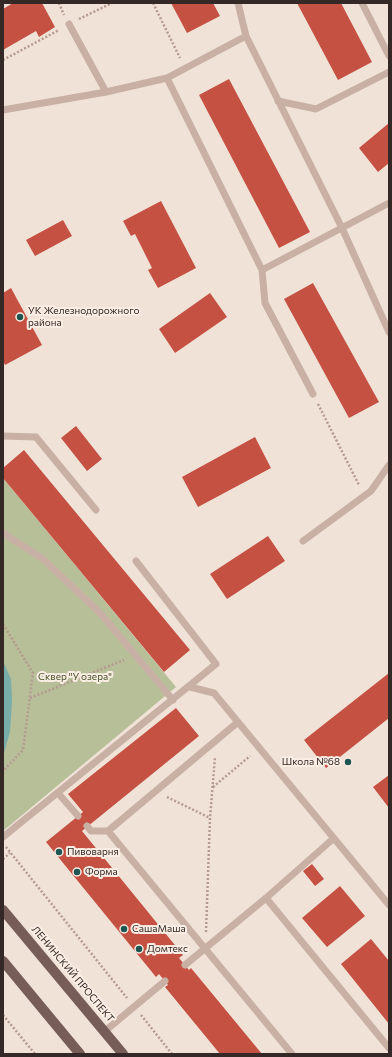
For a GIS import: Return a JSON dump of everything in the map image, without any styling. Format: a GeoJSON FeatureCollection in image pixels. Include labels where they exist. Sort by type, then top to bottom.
{"type":"FeatureCollection","features":[{"type":"Feature","properties":{"kind":"main road","name":"ЛЕНИНСКИЙ ПРОСПЕКТ"},"geometry":{"type":"LineString","coordinates":[[3,910],[124,1054]]}},
{"type":"Feature","properties":{"kind":"main road"},"geometry":{"type":"LineString","coordinates":[[3,962],[80,1054]]}},
{"type":"Feature","properties":{"kind":"lane"},"geometry":{"type":"LineString","coordinates":[[238,3],[246,36],[342,228],[389,332]]}},
{"type":"Feature","properties":{"kind":"lane"},"geometry":{"type":"LineString","coordinates":[[362,3],[389,56]]}},
{"type":"Feature","properties":{"kind":"lane"},"geometry":{"type":"LineString","coordinates":[[69,24],[106,92]]}},
{"type":"Feature","properties":{"kind":"lane"},"geometry":{"type":"LineString","coordinates":[[3,110],[106,92],[167,78],[246,36]]}},
{"type":"Feature","properties":{"kind":"lane"},"geometry":{"type":"LineString","coordinates":[[278,101],[316,109],[389,72]]}},
{"type":"Feature","properties":{"kind":"lane"},"geometry":{"type":"LineString","coordinates":[[167,78],[262,270],[265,303],[313,394]]}},
{"type":"Feature","properties":{"kind":"lane"},"geometry":{"type":"LineString","coordinates":[[262,270],[389,203]]}},
{"type":"Feature","properties":{"kind":"lane"},"geometry":{"type":"LineString","coordinates":[[3,436],[36,438],[96,510]]}},
{"type":"Feature","properties":{"kind":"lane"},"geometry":{"type":"LineString","coordinates":[[303,541],[371,491],[389,465]]}},
{"type":"Feature","properties":{"kind":"lane"},"geometry":{"type":"LineString","coordinates":[[3,534],[43,559],[101,614],[173,700]]}},
{"type":"Feature","properties":{"kind":"lane"},"geometry":{"type":"LineString","coordinates":[[3,836],[190,687],[216,664],[136,561]]}},
{"type":"Feature","properties":{"kind":"lane"},"geometry":{"type":"LineString","coordinates":[[190,687],[214,693],[389,905]]}},
{"type":"Feature","properties":{"kind":"lane"},"geometry":{"type":"LineString","coordinates":[[87,826],[91,831],[108,831],[238,722]]}},
{"type":"Feature","properties":{"kind":"lane"},"geometry":{"type":"LineString","coordinates":[[58,793],[78,816]]}},
{"type":"Feature","properties":{"kind":"lane"},"geometry":{"type":"LineString","coordinates":[[108,831],[292,1054]]}},
{"type":"Feature","properties":{"kind":"lane"},"geometry":{"type":"LineString","coordinates":[[185,965],[266,898],[334,838]]}},
{"type":"Feature","properties":{"kind":"lane"},"geometry":{"type":"LineString","coordinates":[[266,898],[389,1048]]}},
{"type":"Feature","properties":{"kind":"lane"},"geometry":{"type":"LineString","coordinates":[[105,1031],[165,981]]}},
{"type":"Feature","properties":{"kind":"path"},"geometry":{"type":"LineString","coordinates":[[3,60],[69,24],[112,3]]}},
{"type":"Feature","properties":{"kind":"path"},"geometry":{"type":"LineString","coordinates":[[153,3],[185,68]]}},
{"type":"Feature","properties":{"kind":"path"},"geometry":{"type":"LineString","coordinates":[[313,394],[365,496]]}},
{"type":"Feature","properties":{"kind":"path"},"geometry":{"type":"LineString","coordinates":[[3,624],[33,673],[23,750],[3,771]]}},
{"type":"Feature","properties":{"kind":"path"},"geometry":{"type":"LineString","coordinates":[[30,698],[135,655]]}},
{"type":"Feature","properties":{"kind":"path"},"geometry":{"type":"LineString","coordinates":[[206,949],[210,818],[216,740]]}},
{"type":"Feature","properties":{"kind":"path"},"geometry":{"type":"LineString","coordinates":[[212,788],[260,748]]}},
{"type":"Feature","properties":{"kind":"path"},"geometry":{"type":"LineString","coordinates":[[156,791],[210,818]]}},
{"type":"Feature","properties":{"kind":"path"},"geometry":{"type":"LineString","coordinates":[[3,844],[172,1054]]}},
{"type":"Feature","properties":{"kind":"path"},"geometry":{"type":"LineString","coordinates":[[3,859],[10,853]]}},
{"type":"Feature","properties":{"kind":"path"},"geometry":{"type":"LineString","coordinates":[[3,1015],[35,1054]]}},
{"type":"Feature","properties":{"kind":"green space","name":"Сквер \"У озера\""},"geometry":{"type":"Polygon","coordinates":[[[3,478],[176,687],[3,831],[3,478]]]}},
{"type":"Feature","properties":{"kind":"water"},"geometry":{"type":"Polygon","coordinates":[[[3,661],[11,679],[12,700],[10,732],[3,756],[3,661]]]}},
{"type":"Feature","properties":{"kind":"building"},"geometry":{"type":"Polygon","coordinates":[[[13,3],[42,3],[55,27],[39,37],[36,31],[3,50],[3,9],[13,3]]]}},
{"type":"Feature","properties":{"kind":"building"},"geometry":{"type":"Polygon","coordinates":[[[171,3],[213,3],[220,16],[187,33],[171,3]]]}},
{"type":"Feature","properties":{"kind":"building"},"geometry":{"type":"Polygon","coordinates":[[[297,3],[341,3],[372,62],[338,80],[297,3]]]}},
{"type":"Feature","properties":{"kind":"building"},"geometry":{"type":"Polygon","coordinates":[[[229,79],[310,232],[279,248],[199,95],[229,79]]]}},
{"type":"Feature","properties":{"kind":"building"},"geometry":{"type":"Polygon","coordinates":[[[389,123],[389,163],[378,172],[359,148],[389,123]]]}},
{"type":"Feature","properties":{"kind":"building"},"geometry":{"type":"Polygon","coordinates":[[[161,201],[196,268],[158,288],[148,270],[152,268],[135,234],[131,236],[123,221],[161,201]]]}},
{"type":"Feature","properties":{"kind":"building"},"geometry":{"type":"Polygon","coordinates":[[[63,220],[72,236],[35,256],[26,240],[63,220]]]}},
{"type":"Feature","properties":{"kind":"building"},"geometry":{"type":"Polygon","coordinates":[[[313,283],[379,402],[349,418],[284,299],[313,283]]]}},
{"type":"Feature","properties":{"kind":"building"},"geometry":{"type":"Polygon","coordinates":[[[11,288],[42,345],[5,365],[3,361],[3,293],[11,288]]]}},
{"type":"Feature","properties":{"kind":"building"},"geometry":{"type":"Polygon","coordinates":[[[210,293],[227,317],[175,353],[159,329],[210,293]]]}},
{"type":"Feature","properties":{"kind":"building"},"geometry":{"type":"Polygon","coordinates":[[[76,426],[102,459],[87,471],[61,438],[76,426]]]}},
{"type":"Feature","properties":{"kind":"building"},"geometry":{"type":"Polygon","coordinates":[[[255,437],[271,468],[198,507],[182,477],[255,437]]]}},
{"type":"Feature","properties":{"kind":"building"},"geometry":{"type":"Polygon","coordinates":[[[24,450],[190,650],[164,672],[3,478],[3,468],[24,450]]]}},
{"type":"Feature","properties":{"kind":"building"},"geometry":{"type":"Polygon","coordinates":[[[268,536],[285,561],[227,599],[210,574],[268,536]]]}},
{"type":"Feature","properties":{"kind":"building"},"geometry":{"type":"Polygon","coordinates":[[[389,673],[389,718],[326,768],[304,740],[389,673]]]}},
{"type":"Feature","properties":{"kind":"building"},"geometry":{"type":"Polygon","coordinates":[[[176,708],[199,736],[82,831],[183,955],[179,958],[189,970],[191,968],[262,1054],[220,1054],[165,987],[168,985],[159,974],[156,977],[46,842],[83,812],[68,794],[176,708]]]}},
{"type":"Feature","properties":{"kind":"building"},"geometry":{"type":"Polygon","coordinates":[[[389,775],[389,808],[373,787],[389,775]]]}},
{"type":"Feature","properties":{"kind":"building"},"geometry":{"type":"Polygon","coordinates":[[[312,864],[324,879],[315,886],[303,871],[312,864]]]}},
{"type":"Feature","properties":{"kind":"building"},"geometry":{"type":"Polygon","coordinates":[[[340,886],[365,916],[327,947],[302,918],[340,886]]]}},
{"type":"Feature","properties":{"kind":"building"},"geometry":{"type":"Polygon","coordinates":[[[371,939],[389,961],[389,1024],[341,964],[371,939]]]}},
{"type":"Feature","properties":{"kind":"place","name":"УК Железнодорожного района"},"geometry":{"type":"Point","coordinates":[20,317]}},
{"type":"Feature","properties":{"kind":"place","name":"Школа №68"},"geometry":{"type":"Point","coordinates":[348,762]}},
{"type":"Feature","properties":{"kind":"place","name":"Пивоварня"},"geometry":{"type":"Point","coordinates":[59,852]}},
{"type":"Feature","properties":{"kind":"place","name":"Форма"},"geometry":{"type":"Point","coordinates":[77,872]}},
{"type":"Feature","properties":{"kind":"place","name":"СашаМаша"},"geometry":{"type":"Point","coordinates":[124,929]}},
{"type":"Feature","properties":{"kind":"place","name":"Домтекс"},"geometry":{"type":"Point","coordinates":[139,949]}}]}
